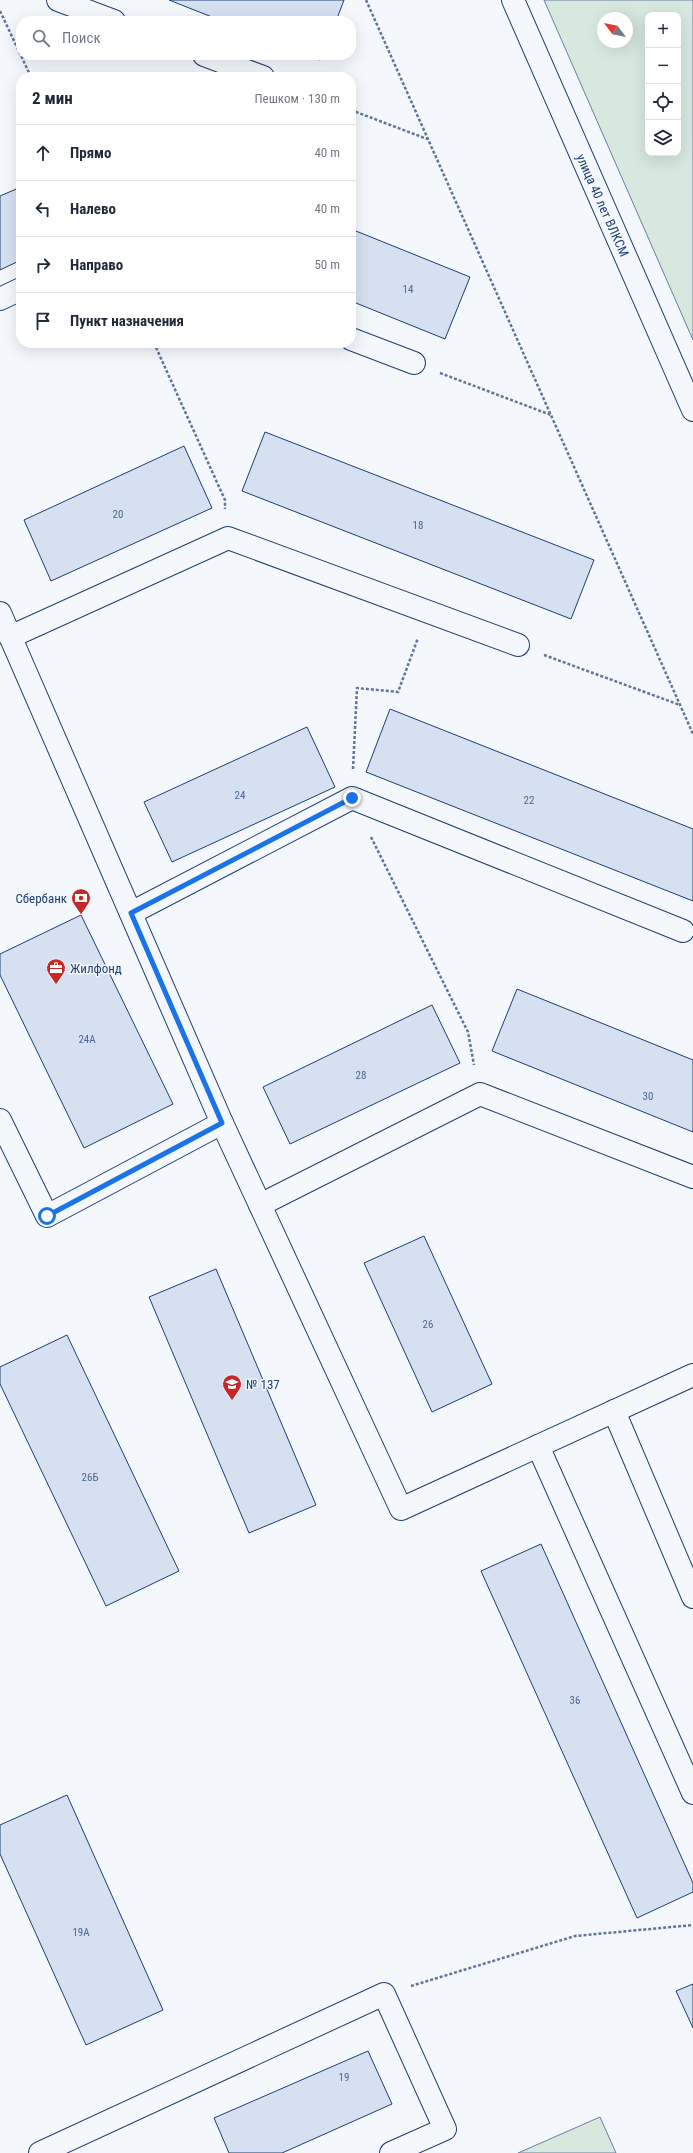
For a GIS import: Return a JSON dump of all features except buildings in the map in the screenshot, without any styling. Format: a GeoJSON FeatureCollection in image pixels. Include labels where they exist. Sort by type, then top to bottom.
{"type":"FeatureCollection","features":[{"type":"Feature","properties":{"kind":"street"},"geometry":{"type":"LineString","coordinates":[[58,0],[101,16]]}},
{"type":"Feature","properties":{"kind":"street","name":"улица 40 лет ВЛКСМ"},"geometry":{"type":"LineString","coordinates":[[513,0],[693,410]]}},
{"type":"Feature","properties":{"kind":"street"},"geometry":{"type":"LineString","coordinates":[[217,60],[250,72]]}},
{"type":"Feature","properties":{"kind":"street"},"geometry":{"type":"LineString","coordinates":[[0,299],[16,291]]}},
{"type":"Feature","properties":{"kind":"street"},"geometry":{"type":"LineString","coordinates":[[356,341],[414,363]]}},
{"type":"Feature","properties":{"kind":"street"},"geometry":{"type":"LineString","coordinates":[[10,637],[228,538],[518,645]]}},
{"type":"Feature","properties":{"kind":"street"},"geometry":{"type":"LineString","coordinates":[[0,613],[222,1123],[402,1509],[693,1375]]}},
{"type":"Feature","properties":{"kind":"street"},"geometry":{"type":"LineString","coordinates":[[131,913],[352,798],[683,931]]}},
{"type":"Feature","properties":{"kind":"street"},"geometry":{"type":"LineString","coordinates":[[260,1205],[480,1094],[693,1177]]}},
{"type":"Feature","properties":{"kind":"street"},"geometry":{"type":"LineString","coordinates":[[0,1120],[47,1216],[222,1123]]}},
{"type":"Feature","properties":{"kind":"street"},"geometry":{"type":"LineString","coordinates":[[614,1411],[693,1597]]}},
{"type":"Feature","properties":{"kind":"street"},"geometry":{"type":"LineString","coordinates":[[538,1446],[693,1793]]}},
{"type":"Feature","properties":{"kind":"street"},"geometry":{"type":"LineString","coordinates":[[40,2153],[384,1994],[445,2129],[391,2153]]}},
{"type":"Feature","properties":{"kind":"path"},"geometry":{"type":"LineString","coordinates":[[366,0],[693,734]]}},
{"type":"Feature","properties":{"kind":"path"},"geometry":{"type":"LineString","coordinates":[[0,11],[16,45]]}},
{"type":"Feature","properties":{"kind":"path"},"geometry":{"type":"LineString","coordinates":[[23,60],[29,72]]}},
{"type":"Feature","properties":{"kind":"path"},"geometry":{"type":"LineString","coordinates":[[356,112],[428,140]]}},
{"type":"Feature","properties":{"kind":"path"},"geometry":{"type":"LineString","coordinates":[[156,348],[225,500],[228,538]]}},
{"type":"Feature","properties":{"kind":"path"},"geometry":{"type":"LineString","coordinates":[[414,363],[551,415]]}},
{"type":"Feature","properties":{"kind":"path"},"geometry":{"type":"LineString","coordinates":[[518,645],[680,705]]}},
{"type":"Feature","properties":{"kind":"path"},"geometry":{"type":"LineString","coordinates":[[384,1994],[575,1936],[693,1925]]}},
{"type":"Feature","properties":{"kind":"shaded area"},"geometry":{"type":"Polygon","coordinates":[[[544,0],[693,0],[693,340],[544,0]]]}},
{"type":"Feature","properties":{"kind":"shaded area"},"geometry":{"type":"Polygon","coordinates":[[[600,2117],[616,2153],[518,2153],[600,2117]]]}},
{"type":"Feature","properties":{"kind":"place","name":"Сбербанк"},"geometry":{"type":"Point","coordinates":[81,915]}},
{"type":"Feature","properties":{"kind":"place","name":"Жилфонд"},"geometry":{"type":"Point","coordinates":[56,985]}},
{"type":"Feature","properties":{"kind":"place","name":"№ 137"},"geometry":{"type":"Point","coordinates":[232,1401]}},
{"type":"Feature","properties":{"kind":"route"},"geometry":{"type":"LineString","coordinates":[[47,1216],[222,1123],[131,913],[352,798]]}}]}
